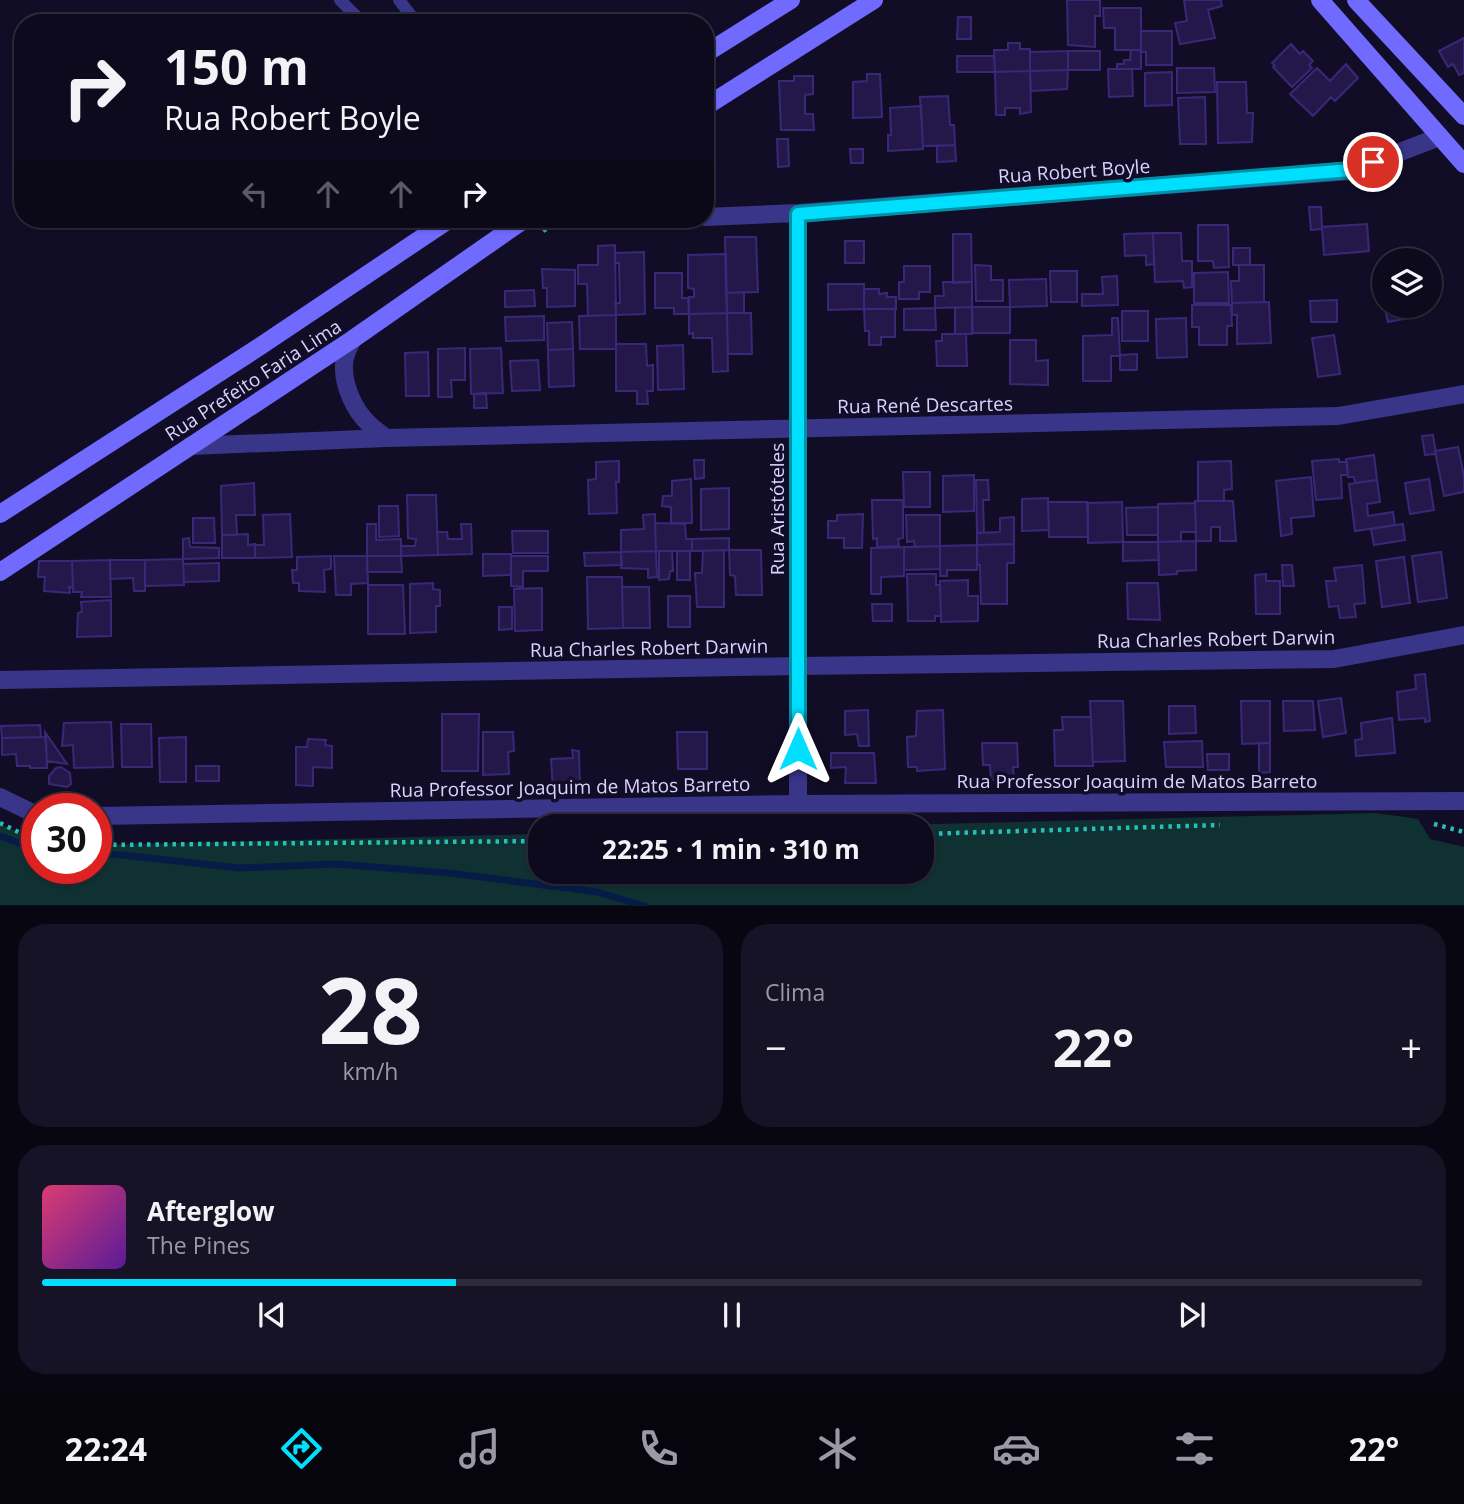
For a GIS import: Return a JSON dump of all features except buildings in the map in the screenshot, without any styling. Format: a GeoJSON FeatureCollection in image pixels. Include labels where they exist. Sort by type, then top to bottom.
{"type":"FeatureCollection","features":[{"type":"Feature","properties":{"kind":"main road"},"geometry":{"type":"LineString","coordinates":[[714,48],[791,0]]}},
{"type":"Feature","properties":{"kind":"main road"},"geometry":{"type":"LineString","coordinates":[[714,101],[874,0]]}},
{"type":"Feature","properties":{"kind":"main road"},"geometry":{"type":"LineString","coordinates":[[1320,0],[1464,164]]}},
{"type":"Feature","properties":{"kind":"main road"},"geometry":{"type":"LineString","coordinates":[[1356,0],[1464,116]]}},
{"type":"Feature","properties":{"kind":"main road","name":"Rua Prefeito Faria Lima"},"geometry":{"type":"LineString","coordinates":[[2,509],[259,347],[437,228]]}},
{"type":"Feature","properties":{"kind":"main road","name":"Rua Prefeito Faria Lima"},"geometry":{"type":"LineString","coordinates":[[0,572],[353,339],[512,228]]}},
{"type":"Feature","properties":{"kind":"street","name":"Rua Robert Boyle"},"geometry":{"type":"LineString","coordinates":[[714,217],[798,214],[1351,170],[1439,138]]}},
{"type":"Feature","properties":{"kind":"street","name":"Rua Aristóteles"},"geometry":{"type":"LineString","coordinates":[[798,214],[798,804]]}},
{"type":"Feature","properties":{"kind":"street"},"geometry":{"type":"LineString","coordinates":[[353,339],[346,352],[344,366],[348,387],[355,407],[367,423],[386,438]]}},
{"type":"Feature","properties":{"kind":"street","name":"Rua René Descartes"},"geometry":{"type":"LineString","coordinates":[[190,446],[386,438],[1338,416],[1464,394]]}},
{"type":"Feature","properties":{"kind":"street","name":"Rua Charles Robert Darwin"},"geometry":{"type":"LineString","coordinates":[[0,680],[1334,659],[1464,635]]}},
{"type":"Feature","properties":{"kind":"street"},"geometry":{"type":"LineString","coordinates":[[0,797],[21,807]]}},
{"type":"Feature","properties":{"kind":"street","name":"Rua Professor Joaquim de Matos Barreto"},"geometry":{"type":"LineString","coordinates":[[112,816],[798,804],[1464,801]]}},
{"type":"Feature","properties":{"kind":"lane"},"geometry":{"type":"LineString","coordinates":[[340,0],[354,14]]}},
{"type":"Feature","properties":{"kind":"lane"},"geometry":{"type":"LineString","coordinates":[[399,0],[410,14]]}},
{"type":"Feature","properties":{"kind":"path"},"geometry":{"type":"LineString","coordinates":[[1430,822],[1464,832]]}},
{"type":"Feature","properties":{"kind":"path"},"geometry":{"type":"LineString","coordinates":[[0,823],[21,833]]}},
{"type":"Feature","properties":{"kind":"path"},"geometry":{"type":"LineString","coordinates":[[934,834],[1225,825]]}},
{"type":"Feature","properties":{"kind":"path"},"geometry":{"type":"LineString","coordinates":[[112,845],[528,841]]}},
{"type":"Feature","properties":{"kind":"green space"},"geometry":{"type":"Polygon","coordinates":[[[1376,813],[1418,819],[1430,839],[1464,847],[1464,905],[0,905],[0,824],[21,834],[21,884],[112,884],[112,845],[528,834],[528,884],[934,884],[934,824],[1376,813]]]}},
{"type":"Feature","properties":{"kind":"waterway"},"geometry":{"type":"LineString","coordinates":[[0,836],[21,844]]}},
{"type":"Feature","properties":{"kind":"waterway"},"geometry":{"type":"LineString","coordinates":[[112,855],[239,868],[336,864],[449,873],[597,892],[645,906]]}},
{"type":"Feature","properties":{"kind":"route"},"geometry":{"type":"LineString","coordinates":[[798,749],[798,214],[1351,170],[1373,162]]}}]}
